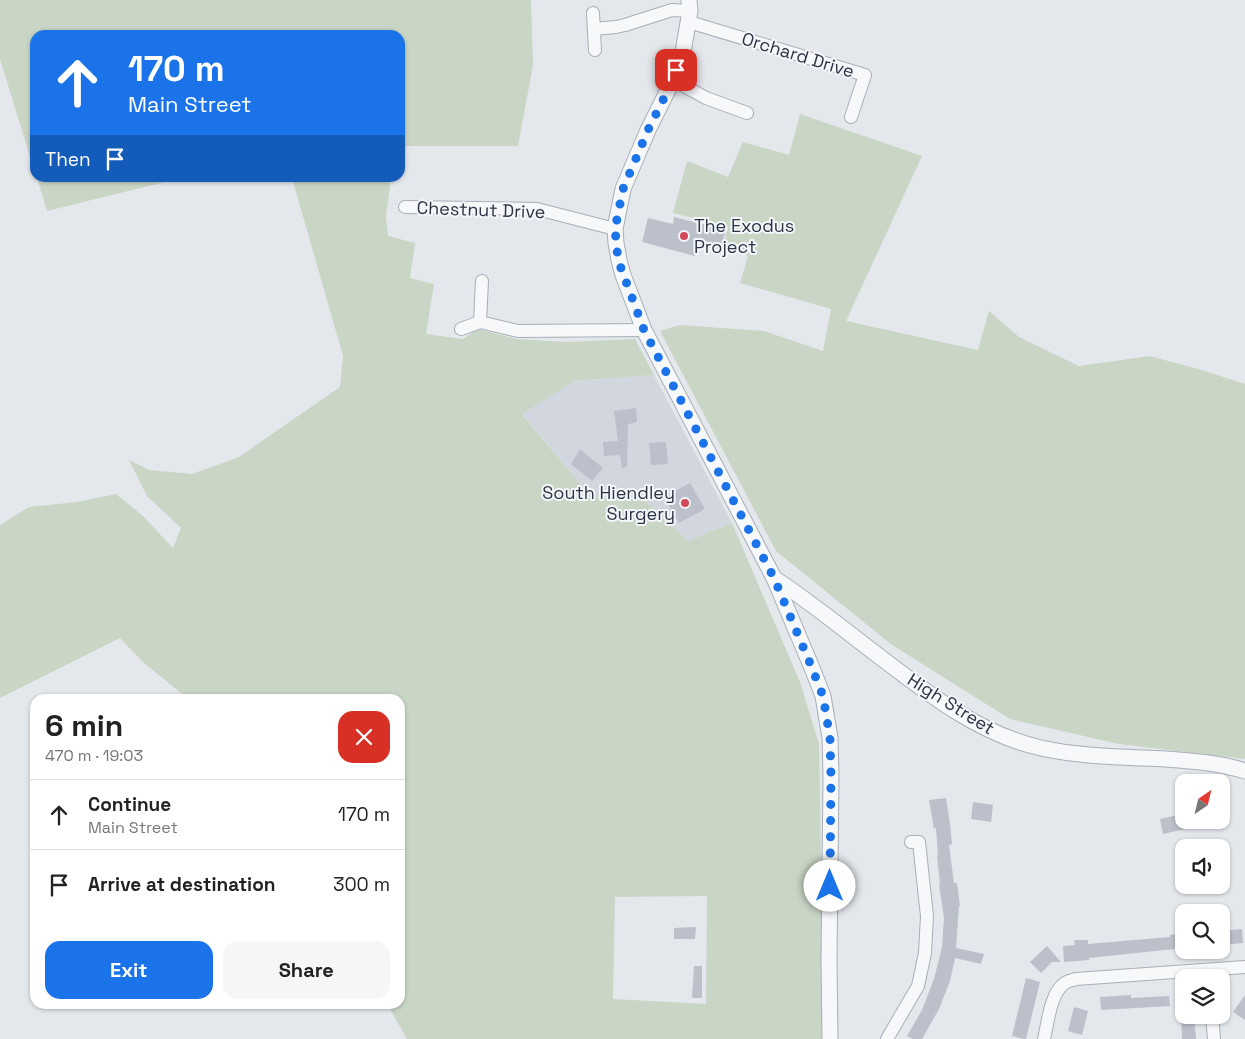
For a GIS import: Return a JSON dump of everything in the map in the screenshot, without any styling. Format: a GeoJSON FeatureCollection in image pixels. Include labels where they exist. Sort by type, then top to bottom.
{"type":"FeatureCollection","features":[{"type":"Feature","properties":{"kind":"street"},"geometry":{"type":"LineString","coordinates":[[594,28],[625,25],[672,10],[689,11],[683,52],[673,80],[648,130],[623,189],[615,229],[618,260],[644,330],[774,578],[823,696],[830,738],[831,776],[830,1039]]}},
{"type":"Feature","properties":{"kind":"street","name":"Orchard Drive"},"geometry":{"type":"LineString","coordinates":[[689,11],[865,75],[851,117]]}},
{"type":"Feature","properties":{"kind":"street"},"geometry":{"type":"LineString","coordinates":[[593,13],[595,50]]}},
{"type":"Feature","properties":{"kind":"street"},"geometry":{"type":"LineString","coordinates":[[673,80],[706,98],[747,113]]}},
{"type":"Feature","properties":{"kind":"street","name":"Chestnut Drive"},"geometry":{"type":"LineString","coordinates":[[406,207],[537,209],[615,229]]}},
{"type":"Feature","properties":{"kind":"street"},"geometry":{"type":"LineString","coordinates":[[480,322],[482,282]]}},
{"type":"Feature","properties":{"kind":"street"},"geometry":{"type":"LineString","coordinates":[[461,329],[480,322],[518,331],[644,330]]}},
{"type":"Feature","properties":{"kind":"street","name":"High Street"},"geometry":{"type":"LineString","coordinates":[[774,578],[799,594],[935,698],[973,721],[1005,737],[1040,748],[1078,754],[1189,760],[1234,767],[1245,771]]}},
{"type":"Feature","properties":{"kind":"street"},"geometry":{"type":"LineString","coordinates":[[887,1039],[918,986],[925,953],[927,916],[919,842],[911,842]]}},
{"type":"Feature","properties":{"kind":"street"},"geometry":{"type":"LineString","coordinates":[[1230,970],[1245,967]]}},
{"type":"Feature","properties":{"kind":"street"},"geometry":{"type":"LineString","coordinates":[[1044,1039],[1054,999],[1064,984],[1076,979],[1175,975]]}},
{"type":"Feature","properties":{"kind":"street"},"geometry":{"type":"LineString","coordinates":[[1213,1024],[1214,1039]]}},
{"type":"Feature","properties":{"kind":"shaded area"},"geometry":{"type":"Polygon","coordinates":[[[654,375],[732,523],[688,541],[640,496],[615,501],[586,491],[522,413],[574,381],[654,375]]]}},
{"type":"Feature","properties":{"kind":"green space"},"geometry":{"type":"Polygon","coordinates":[[[0,0],[531,0],[533,65],[518,146],[405,146],[405,30],[30,30],[30,157],[0,59],[0,0]]]}},
{"type":"Feature","properties":{"kind":"green space"},"geometry":{"type":"Polygon","coordinates":[[[800,114],[922,156],[846,321],[978,350],[989,311],[1019,337],[1079,366],[1150,356],[1245,384],[1245,759],[1119,744],[1010,719],[892,645],[776,551],[660,331],[680,325],[764,331],[823,351],[831,309],[740,283],[748,256],[723,247],[728,227],[673,213],[687,161],[728,177],[743,142],[789,155],[800,114]]]}},
{"type":"Feature","properties":{"kind":"green space"},"geometry":{"type":"Polygon","coordinates":[[[38,182],[165,182],[47,211],[38,182]]]}},
{"type":"Feature","properties":{"kind":"green space"},"geometry":{"type":"Polygon","coordinates":[[[293,182],[390,182],[386,216],[388,236],[415,243],[410,278],[434,284],[426,334],[463,339],[477,329],[517,339],[566,342],[635,339],[654,375],[574,381],[522,414],[586,491],[615,501],[640,496],[688,541],[732,523],[800,682],[819,744],[824,1039],[407,1039],[390,1009],[405,1009],[405,694],[182,694],[143,662],[120,638],[0,698],[0,525],[29,507],[77,502],[116,494],[143,516],[173,548],[181,528],[147,496],[129,460],[149,470],[192,474],[239,457],[340,387],[343,356],[293,182]],[[707,896],[615,897],[613,999],[706,1004],[707,896]]]}},
{"type":"Feature","properties":{"kind":"building","name":"The Exodus Project"},"geometry":{"type":"Polygon","coordinates":[[[674,217],[726,230],[721,247],[699,241],[695,256],[642,242],[648,218],[673,224],[674,217]]]}},
{"type":"Feature","properties":{"kind":"building"},"geometry":{"type":"Polygon","coordinates":[[[636,408],[637,422],[628,424],[627,467],[622,468],[620,455],[604,456],[603,442],[618,441],[614,411],[636,408]]]}},
{"type":"Feature","properties":{"kind":"building"},"geometry":{"type":"Polygon","coordinates":[[[666,442],[668,464],[651,465],[649,443],[666,442]]]}},
{"type":"Feature","properties":{"kind":"building"},"geometry":{"type":"Polygon","coordinates":[[[580,449],[603,468],[592,481],[571,464],[580,449]]]}},
{"type":"Feature","properties":{"kind":"building","name":"South Hiendley Surgery"},"geometry":{"type":"Polygon","coordinates":[[[690,483],[705,509],[679,523],[664,497],[690,483]]]}},
{"type":"Feature","properties":{"kind":"building"},"geometry":{"type":"Polygon","coordinates":[[[946,798],[952,844],[949,845],[954,883],[957,883],[960,906],[956,948],[984,954],[981,964],[955,958],[950,981],[939,1009],[922,1039],[913,1039],[907,1036],[922,1010],[934,979],[942,947],[944,918],[939,885],[936,828],[934,829],[929,800],[946,798]]]}},
{"type":"Feature","properties":{"kind":"building"},"geometry":{"type":"Polygon","coordinates":[[[973,802],[993,805],[991,822],[971,819],[973,802]]]}},
{"type":"Feature","properties":{"kind":"building"},"geometry":{"type":"Polygon","coordinates":[[[1175,816],[1175,829],[1185,829],[1163,834],[1160,819],[1175,816]]]}},
{"type":"Feature","properties":{"kind":"building"},"geometry":{"type":"Polygon","coordinates":[[[696,927],[695,939],[674,939],[674,928],[696,927]]]}},
{"type":"Feature","properties":{"kind":"building"},"geometry":{"type":"Polygon","coordinates":[[[1242,929],[1243,943],[1230,944],[1230,930],[1242,929]]]}},
{"type":"Feature","properties":{"kind":"building"},"geometry":{"type":"Polygon","coordinates":[[[1175,934],[1175,949],[1064,962],[1063,946],[1075,945],[1074,940],[1088,940],[1088,944],[1170,937],[1170,935],[1175,934]]]}},
{"type":"Feature","properties":{"kind":"building"},"geometry":{"type":"Polygon","coordinates":[[[1047,946],[1061,962],[1052,962],[1041,973],[1030,962],[1047,946]]]}},
{"type":"Feature","properties":{"kind":"building"},"geometry":{"type":"Polygon","coordinates":[[[694,966],[702,966],[702,998],[692,998],[694,966]]]}},
{"type":"Feature","properties":{"kind":"building"},"geometry":{"type":"Polygon","coordinates":[[[1026,978],[1040,982],[1026,1039],[1024,1039],[1012,1036],[1026,978]]]}},
{"type":"Feature","properties":{"kind":"building"},"geometry":{"type":"Polygon","coordinates":[[[1131,995],[1131,998],[1169,996],[1170,1006],[1101,1010],[1100,997],[1131,995]]]}},
{"type":"Feature","properties":{"kind":"building"},"geometry":{"type":"Polygon","coordinates":[[[1245,995],[1245,1020],[1233,1012],[1245,995]]]}},
{"type":"Feature","properties":{"kind":"building"},"geometry":{"type":"Polygon","coordinates":[[[1074,1007],[1088,1011],[1082,1035],[1068,1031],[1074,1007]]]}},
{"type":"Feature","properties":{"kind":"building"},"geometry":{"type":"Polygon","coordinates":[[[1181,1024],[1195,1024],[1196,1039],[1182,1039],[1181,1024]]]}},
{"type":"Feature","properties":{"kind":"place","name":"The Exodus Project"},"geometry":{"type":"Point","coordinates":[684,236]}},
{"type":"Feature","properties":{"kind":"place","name":"South Hiendley Surgery"},"geometry":{"type":"Point","coordinates":[685,503]}},
{"type":"Feature","properties":{"kind":"route"},"geometry":{"type":"LineString","coordinates":[[676,70],[623,189],[615,229],[618,260],[644,330],[774,578],[823,696],[830,738],[830,886]]}}]}
